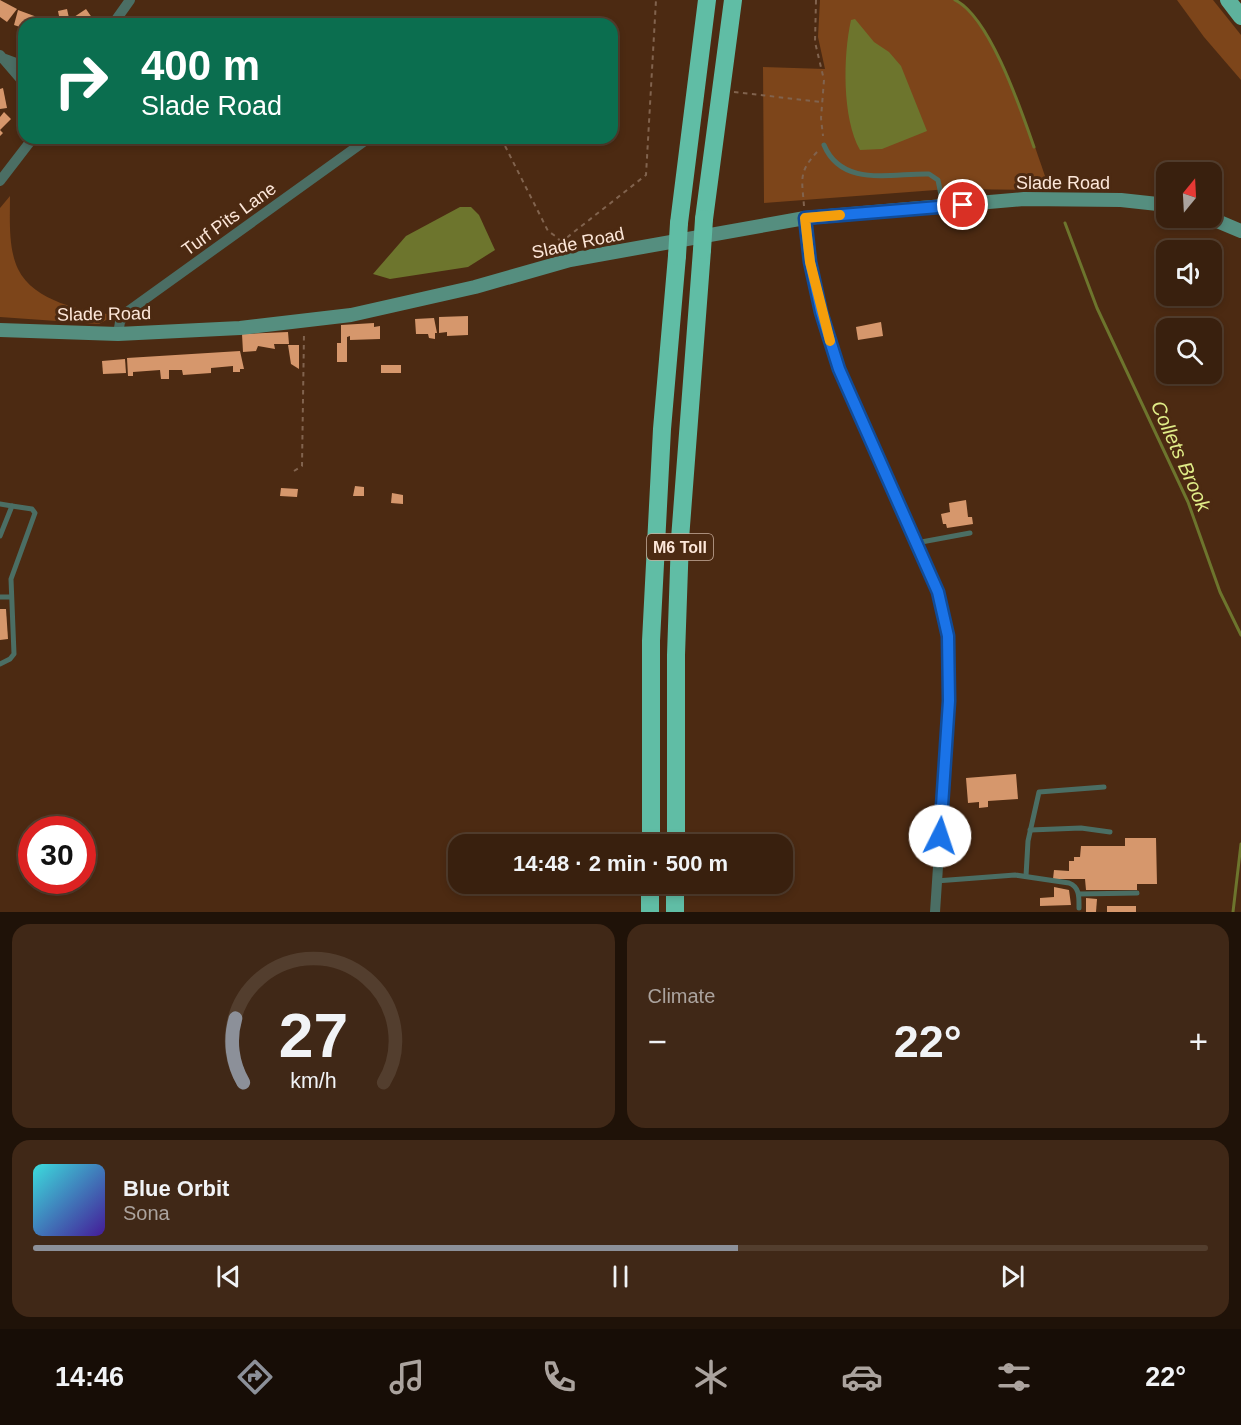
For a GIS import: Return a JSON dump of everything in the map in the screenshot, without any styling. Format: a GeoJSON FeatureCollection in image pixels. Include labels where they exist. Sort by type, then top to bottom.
{"type":"FeatureCollection","features":[{"type":"Feature","properties":{"kind":"highway","name":"M6 Toll"},"geometry":{"type":"LineString","coordinates":[[651,834],[651,641],[662,429],[679,223],[707,0]]}},
{"type":"Feature","properties":{"kind":"highway","name":"M6 Toll"},"geometry":{"type":"LineString","coordinates":[[676,834],[676,655],[680,539],[704,219],[733,0]]}},
{"type":"Feature","properties":{"kind":"highway"},"geometry":{"type":"LineString","coordinates":[[1228,0],[1241,17]]}},
{"type":"Feature","properties":{"kind":"highway"},"geometry":{"type":"LineString","coordinates":[[650,912],[651,894]]}},
{"type":"Feature","properties":{"kind":"highway"},"geometry":{"type":"LineString","coordinates":[[675,894],[675,912]]}},
{"type":"Feature","properties":{"kind":"main road","name":"Slade Road"},"geometry":{"type":"LineString","coordinates":[[0,330],[118,334],[240,328],[304,321],[416,301],[570,260],[805,218],[1024,199],[1121,200],[1156,205]]}},
{"type":"Feature","properties":{"kind":"main road"},"geometry":{"type":"LineString","coordinates":[[1222,223],[1241,231]]}},
{"type":"Feature","properties":{"kind":"street"},"geometry":{"type":"LineString","coordinates":[[116,18],[130,0]]}},
{"type":"Feature","properties":{"kind":"street"},"geometry":{"type":"LineString","coordinates":[[2,57],[18,64]]}},
{"type":"Feature","properties":{"kind":"street"},"geometry":{"type":"LineString","coordinates":[[2,57],[18,76]]}},
{"type":"Feature","properties":{"kind":"street"},"geometry":{"type":"LineString","coordinates":[[0,181],[27,144]]}},
{"type":"Feature","properties":{"kind":"street","name":"Turf Pits Lane"},"geometry":{"type":"LineString","coordinates":[[118,334],[120,322],[128,312],[361,144]]}},
{"type":"Feature","properties":{"kind":"street"},"geometry":{"type":"LineString","coordinates":[[805,218],[810,262],[821,312],[839,369],[938,592],[948,636],[949,701],[935,912]]}},
{"type":"Feature","properties":{"kind":"lane"},"geometry":{"type":"LineString","coordinates":[[824,145],[830,158],[839,167],[863,176],[929,174],[938,180],[943,207]]}},
{"type":"Feature","properties":{"kind":"lane"},"geometry":{"type":"LineString","coordinates":[[0,504],[32,509],[35,513],[13,570],[11,597],[14,654],[0,664]]}},
{"type":"Feature","properties":{"kind":"lane"},"geometry":{"type":"LineString","coordinates":[[0,536],[12,506]]}},
{"type":"Feature","properties":{"kind":"lane"},"geometry":{"type":"LineString","coordinates":[[916,543],[970,533]]}},
{"type":"Feature","properties":{"kind":"lane"},"geometry":{"type":"LineString","coordinates":[[0,597],[11,597]]}},
{"type":"Feature","properties":{"kind":"lane"},"geometry":{"type":"LineString","coordinates":[[1026,876],[1030,830],[1039,792],[1104,787]]}},
{"type":"Feature","properties":{"kind":"lane"},"geometry":{"type":"LineString","coordinates":[[1030,830],[1081,828],[1110,832]]}},
{"type":"Feature","properties":{"kind":"lane"},"geometry":{"type":"LineString","coordinates":[[936,881],[1026,876],[1074,884],[1079,894],[1079,908]]}},
{"type":"Feature","properties":{"kind":"lane"},"geometry":{"type":"LineString","coordinates":[[1079,894],[1137,893]]}},
{"type":"Feature","properties":{"kind":"path"},"geometry":{"type":"LineString","coordinates":[[560,243],[646,176],[656,0]]}},
{"type":"Feature","properties":{"kind":"path"},"geometry":{"type":"LineString","coordinates":[[805,218],[801,177],[806,165],[824,145],[821,102],[824,80],[815,42],[816,0]]}},
{"type":"Feature","properties":{"kind":"path"},"geometry":{"type":"LineString","coordinates":[[741,93],[821,102]]}},
{"type":"Feature","properties":{"kind":"path"},"geometry":{"type":"LineString","coordinates":[[504,144],[548,231],[558,238]]}},
{"type":"Feature","properties":{"kind":"path"},"geometry":{"type":"LineString","coordinates":[[294,471],[302,466],[304,321]]}},
{"type":"Feature","properties":{"kind":"shaded area"},"geometry":{"type":"Polygon","coordinates":[[[820,0],[955,0],[970,12],[999,57],[1024,116],[1050,190],[949,189],[764,203],[763,67],[825,69],[818,37],[820,0]]]}},
{"type":"Feature","properties":{"kind":"shaded area"},"geometry":{"type":"Polygon","coordinates":[[[1177,0],[1213,0],[1241,35],[1241,80],[1204,37],[1177,0]]]}},
{"type":"Feature","properties":{"kind":"shaded area"},"geometry":{"type":"Polygon","coordinates":[[[855,19],[874,42],[889,52],[901,66],[927,131],[882,149],[860,150],[850,121],[846,86],[848,35],[851,20],[855,19]]]}},
{"type":"Feature","properties":{"kind":"shaded area"},"geometry":{"type":"Polygon","coordinates":[[[10,196],[10,233],[13,252],[18,269],[25,280],[35,290],[60,303],[115,315],[99,324],[0,317],[0,208],[10,196]]]}},
{"type":"Feature","properties":{"kind":"shaded area"},"geometry":{"type":"Polygon","coordinates":[[[460,207],[471,207],[479,215],[495,250],[468,267],[390,279],[373,274],[406,236],[460,207]]]}},
{"type":"Feature","properties":{"kind":"building"},"geometry":{"type":"Polygon","coordinates":[[[0,0],[17,9],[7,22],[0,17],[0,0]]]}},
{"type":"Feature","properties":{"kind":"building"},"geometry":{"type":"Polygon","coordinates":[[[67,9],[69,18],[39,18],[59,16],[58,11],[67,9]]]}},
{"type":"Feature","properties":{"kind":"building"},"geometry":{"type":"Polygon","coordinates":[[[86,9],[92,18],[72,18],[86,9]]]}},
{"type":"Feature","properties":{"kind":"building"},"geometry":{"type":"Polygon","coordinates":[[[18,10],[37,17],[18,18],[18,26],[14,25],[18,10]]]}},
{"type":"Feature","properties":{"kind":"building"},"geometry":{"type":"Polygon","coordinates":[[[3,88],[7,108],[0,109],[0,89],[3,88]]]}},
{"type":"Feature","properties":{"kind":"building"},"geometry":{"type":"Polygon","coordinates":[[[4,112],[11,119],[0,130],[0,117],[4,112]]]}},
{"type":"Feature","properties":{"kind":"building"},"geometry":{"type":"Polygon","coordinates":[[[468,316],[468,335],[447,336],[447,332],[439,333],[439,317],[468,316]]]}},
{"type":"Feature","properties":{"kind":"building"},"geometry":{"type":"Polygon","coordinates":[[[434,318],[437,333],[435,333],[435,339],[429,338],[428,334],[416,334],[415,319],[434,318]]]}},
{"type":"Feature","properties":{"kind":"building"},"geometry":{"type":"Polygon","coordinates":[[[881,322],[883,336],[858,340],[856,327],[881,322]]]}},
{"type":"Feature","properties":{"kind":"building"},"geometry":{"type":"Polygon","coordinates":[[[374,323],[374,327],[380,326],[380,339],[350,340],[350,336],[347,337],[347,362],[337,362],[337,343],[341,343],[341,325],[374,323]]]}},
{"type":"Feature","properties":{"kind":"building"},"geometry":{"type":"Polygon","coordinates":[[[288,332],[289,344],[274,344],[275,349],[258,346],[256,351],[243,352],[242,334],[288,332]]]}},
{"type":"Feature","properties":{"kind":"building"},"geometry":{"type":"Polygon","coordinates":[[[288,345],[299,345],[299,369],[291,364],[288,345]]]}},
{"type":"Feature","properties":{"kind":"building"},"geometry":{"type":"Polygon","coordinates":[[[240,351],[244,369],[240,369],[240,372],[233,372],[233,366],[211,368],[211,373],[183,375],[182,370],[169,370],[169,379],[161,379],[160,370],[133,372],[133,376],[128,376],[127,358],[240,351]]]}},
{"type":"Feature","properties":{"kind":"building"},"geometry":{"type":"Polygon","coordinates":[[[125,359],[126,373],[103,374],[102,361],[125,359]]]}},
{"type":"Feature","properties":{"kind":"building"},"geometry":{"type":"Polygon","coordinates":[[[381,365],[401,365],[401,373],[381,373],[381,365]]]}},
{"type":"Feature","properties":{"kind":"building"},"geometry":{"type":"Polygon","coordinates":[[[355,486],[364,487],[364,496],[353,496],[355,486]]]}},
{"type":"Feature","properties":{"kind":"building"},"geometry":{"type":"Polygon","coordinates":[[[281,488],[298,489],[297,497],[280,496],[281,488]]]}},
{"type":"Feature","properties":{"kind":"building"},"geometry":{"type":"Polygon","coordinates":[[[392,493],[403,495],[403,504],[391,503],[392,493]]]}},
{"type":"Feature","properties":{"kind":"building"},"geometry":{"type":"Polygon","coordinates":[[[966,500],[968,517],[972,517],[973,524],[947,528],[946,524],[943,524],[941,514],[950,512],[949,503],[966,500]]]}},
{"type":"Feature","properties":{"kind":"building"},"geometry":{"type":"Polygon","coordinates":[[[0,609],[6,609],[8,639],[0,640],[0,609]]]}},
{"type":"Feature","properties":{"kind":"building"},"geometry":{"type":"Polygon","coordinates":[[[1016,774],[1018,799],[988,801],[988,807],[979,808],[979,802],[968,803],[966,778],[1016,774]]]}},
{"type":"Feature","properties":{"kind":"building"},"geometry":{"type":"Polygon","coordinates":[[[1125,838],[1156,838],[1157,884],[1137,884],[1137,890],[1086,890],[1085,879],[1053,879],[1054,870],[1069,871],[1069,861],[1074,861],[1074,857],[1080,857],[1081,846],[1125,846],[1125,838]]]}},
{"type":"Feature","properties":{"kind":"building"},"geometry":{"type":"Polygon","coordinates":[[[1054,887],[1069,890],[1071,905],[1040,906],[1040,898],[1054,897],[1054,887]]]}},
{"type":"Feature","properties":{"kind":"building"},"geometry":{"type":"Polygon","coordinates":[[[1086,898],[1097,899],[1096,912],[1086,912],[1086,898]]]}},
{"type":"Feature","properties":{"kind":"building"},"geometry":{"type":"Polygon","coordinates":[[[1107,906],[1136,906],[1136,912],[1107,912],[1107,906]]]}},
{"type":"Feature","properties":{"kind":"waterway","name":"Collets Brook"},"geometry":{"type":"LineString","coordinates":[[955,0],[968,10],[992,44],[1013,89],[1034,147]]}},
{"type":"Feature","properties":{"kind":"waterway","name":"Collets Brook"},"geometry":{"type":"LineString","coordinates":[[1065,223],[1097,308],[1188,502],[1220,592],[1241,635]]}},
{"type":"Feature","properties":{"kind":"waterway","name":"Collets Brook"},"geometry":{"type":"LineString","coordinates":[[1233,912],[1241,844]]}},
{"type":"Feature","properties":{"kind":"slow traffic"},"geometry":{"type":"LineString","coordinates":[[830,341],[810,262],[805,218],[840,215]]}},
{"type":"Feature","properties":{"kind":"route"},"geometry":{"type":"LineString","coordinates":[[940,836],[949,701],[948,636],[938,592],[839,369],[821,312],[810,262],[805,218],[963,205]]}}]}
